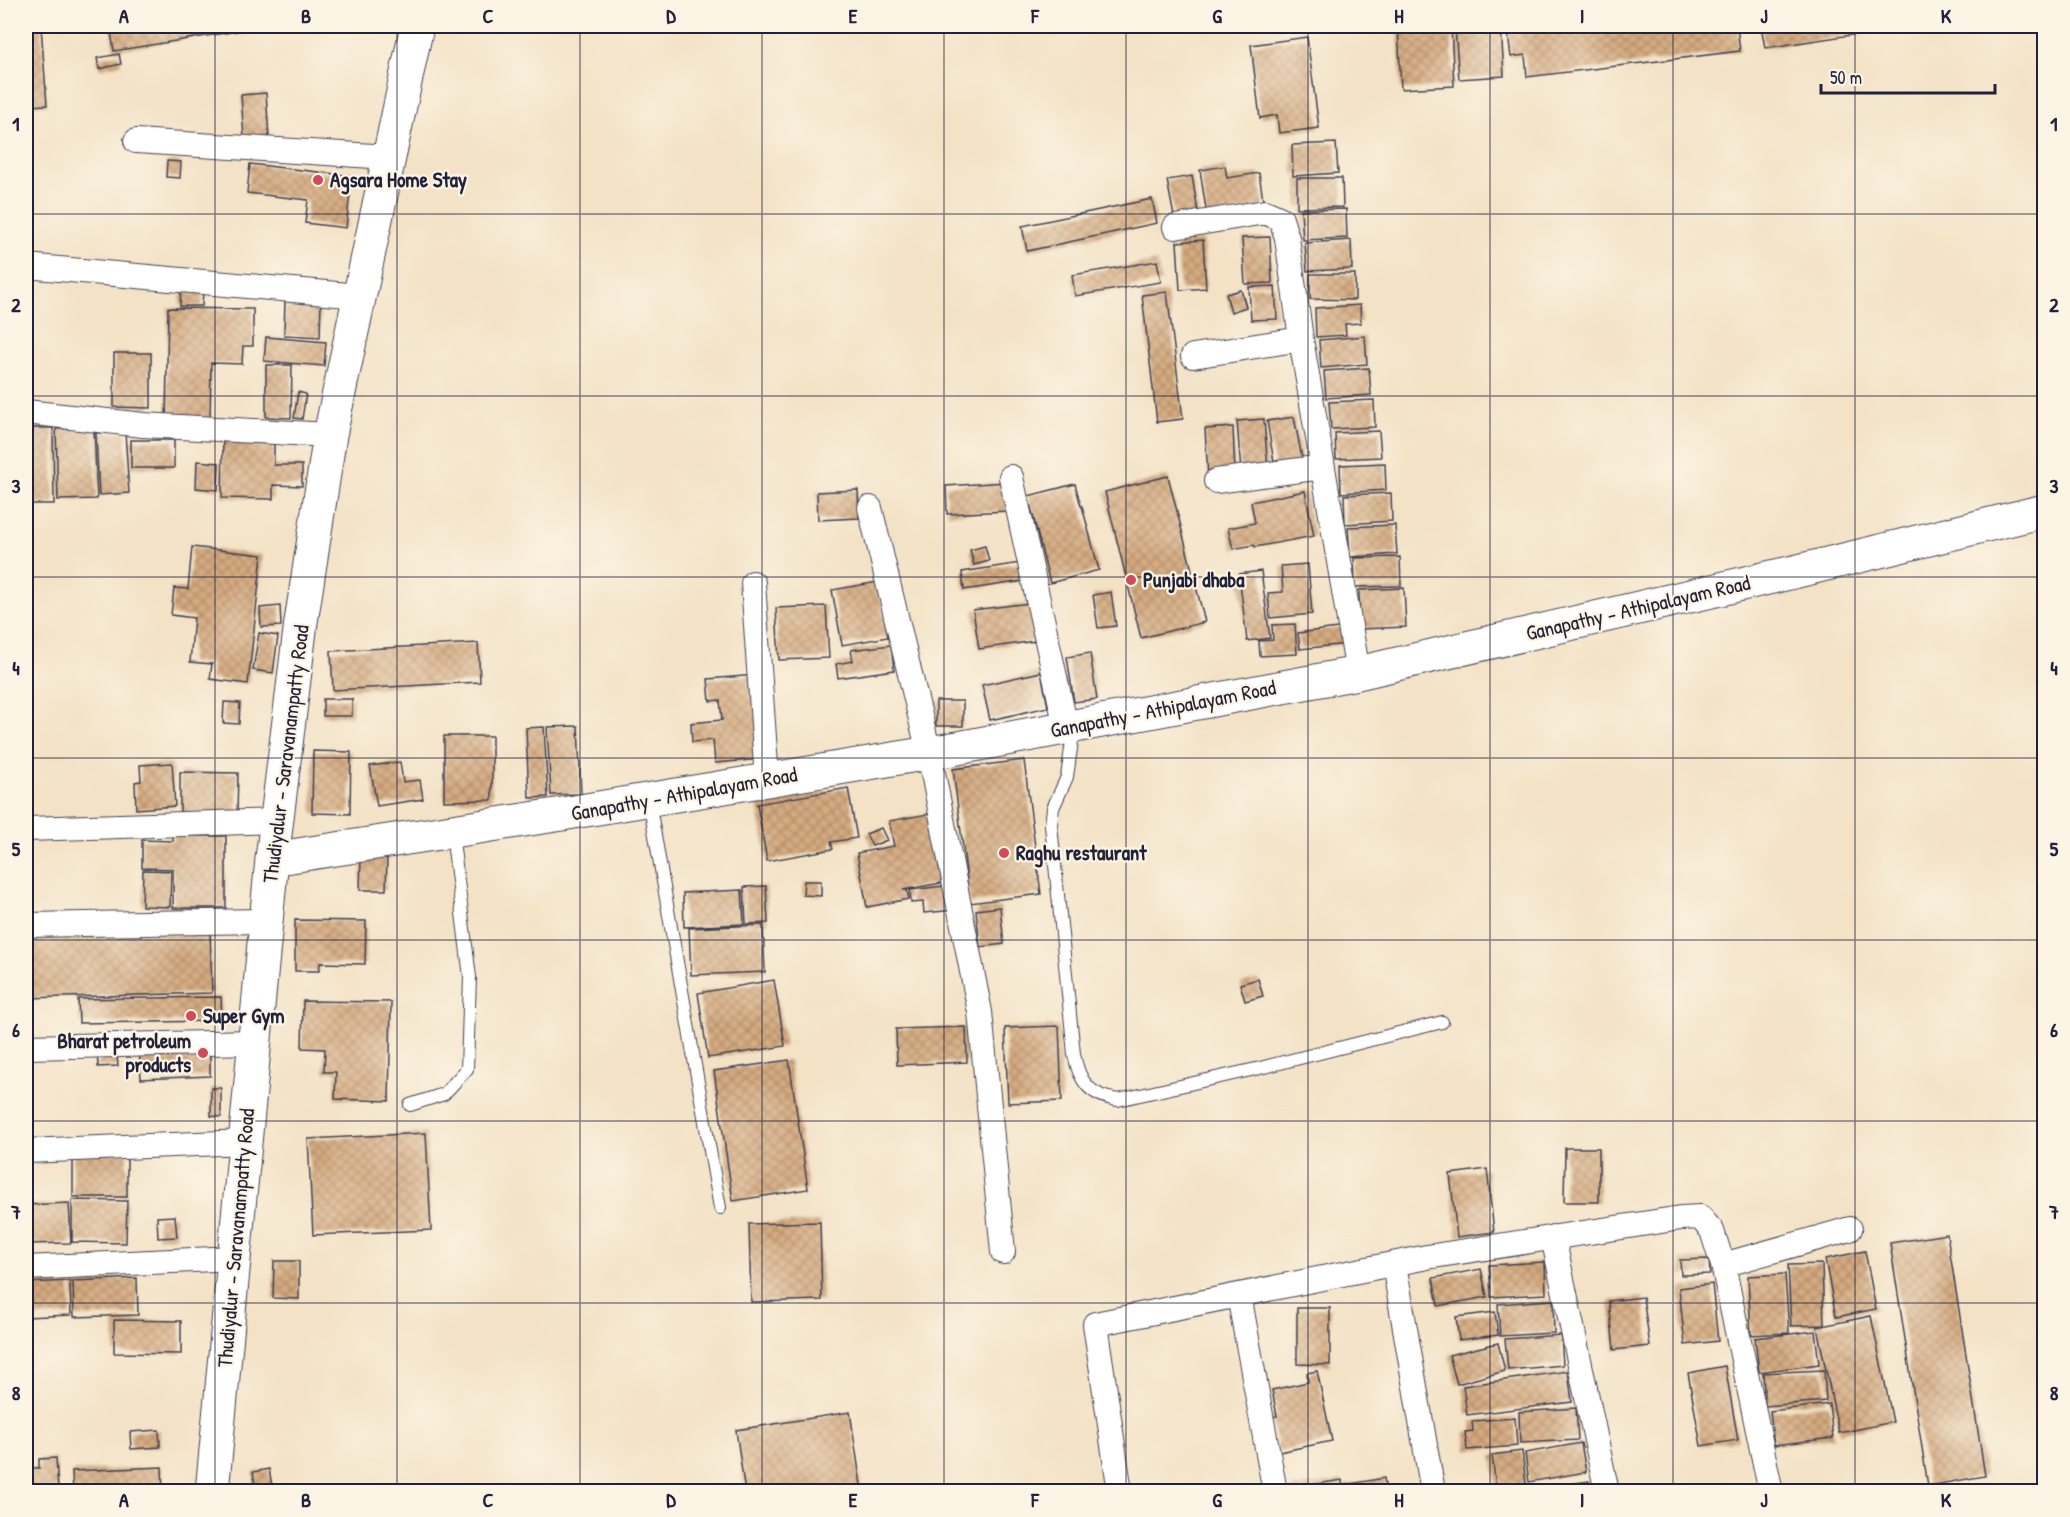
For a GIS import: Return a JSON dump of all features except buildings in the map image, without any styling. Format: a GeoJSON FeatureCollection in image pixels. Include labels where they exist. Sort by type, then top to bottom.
{"type":"FeatureCollection","features":[{"type":"Feature","properties":{"kind":"main road","name":"Thudiyalur - Saravanampatty Road"},"geometry":{"type":"LineString","coordinates":[[212,1491],[272,859],[301,622],[330,435],[417,26]]}},
{"type":"Feature","properties":{"kind":"main road","name":"Ganapathy - Athipalayam Road"},"geometry":{"type":"LineString","coordinates":[[272,859],[452,832],[929,753],[1359,673],[2044,511]]}},
{"type":"Feature","properties":{"kind":"street"},"geometry":{"type":"LineString","coordinates":[[136,141],[389,157]]}},
{"type":"Feature","properties":{"kind":"street"},"geometry":{"type":"LineString","coordinates":[[1174,227],[1265,212],[1281,219],[1287,238],[1300,339],[1359,673]]}},
{"type":"Feature","properties":{"kind":"street"},"geometry":{"type":"LineString","coordinates":[[26,266],[359,296]]}},
{"type":"Feature","properties":{"kind":"street"},"geometry":{"type":"LineString","coordinates":[[1193,356],[1300,339]]}},
{"type":"Feature","properties":{"kind":"street"},"geometry":{"type":"LineString","coordinates":[[26,412],[143,424],[330,435]]}},
{"type":"Feature","properties":{"kind":"street"},"geometry":{"type":"LineString","coordinates":[[1216,481],[1323,467]]}},
{"type":"Feature","properties":{"kind":"street"},"geometry":{"type":"LineString","coordinates":[[1011,477],[1070,727]]}},
{"type":"Feature","properties":{"kind":"street"},"geometry":{"type":"LineString","coordinates":[[870,508],[929,753],[980,1012],[1003,1252]]}},
{"type":"Feature","properties":{"kind":"street"},"geometry":{"type":"LineString","coordinates":[[753,583],[767,780]]}},
{"type":"Feature","properties":{"kind":"street"},"geometry":{"type":"LineString","coordinates":[[26,829],[276,821]]}},
{"type":"Feature","properties":{"kind":"street"},"geometry":{"type":"LineString","coordinates":[[26,925],[266,921]]}},
{"type":"Feature","properties":{"kind":"street"},"geometry":{"type":"LineString","coordinates":[[26,1047],[255,1042]]}},
{"type":"Feature","properties":{"kind":"street"},"geometry":{"type":"LineString","coordinates":[[26,1151],[246,1142]]}},
{"type":"Feature","properties":{"kind":"street"},"geometry":{"type":"LineString","coordinates":[[1120,1491],[1095,1324],[1394,1264],[1553,1237],[1700,1217],[1712,1231],[1723,1265],[1772,1491]]}},
{"type":"Feature","properties":{"kind":"street"},"geometry":{"type":"LineString","coordinates":[[1723,1265],[1850,1229]]}},
{"type":"Feature","properties":{"kind":"street"},"geometry":{"type":"LineString","coordinates":[[1553,1237],[1607,1491]]}},
{"type":"Feature","properties":{"kind":"street"},"geometry":{"type":"LineString","coordinates":[[26,1268],[234,1258]]}},
{"type":"Feature","properties":{"kind":"street"},"geometry":{"type":"LineString","coordinates":[[1394,1264],[1433,1491]]}},
{"type":"Feature","properties":{"kind":"street"},"geometry":{"type":"LineString","coordinates":[[1239,1295],[1275,1491]]}},
{"type":"Feature","properties":{"kind":"lane"},"geometry":{"type":"LineString","coordinates":[[1070,727],[1067,777],[1053,808],[1051,825],[1077,1071],[1087,1085],[1101,1097],[1118,1100],[1260,1068],[1442,1022]]}},
{"type":"Feature","properties":{"kind":"lane"},"geometry":{"type":"LineString","coordinates":[[648,800],[720,1208]]}},
{"type":"Feature","properties":{"kind":"lane"},"geometry":{"type":"LineString","coordinates":[[410,1105],[444,1094],[467,1070],[470,977],[452,832]]}},
{"type":"Feature","properties":{"kind":"place","name":"Agsara Home Stay"},"geometry":{"type":"Point","coordinates":[318,180]}},
{"type":"Feature","properties":{"kind":"place","name":"Punjabi dhaba"},"geometry":{"type":"Point","coordinates":[1131,580]}},
{"type":"Feature","properties":{"kind":"place","name":"Raghu restaurant"},"geometry":{"type":"Point","coordinates":[1004,853]}},
{"type":"Feature","properties":{"kind":"place","name":"Super Gym"},"geometry":{"type":"Point","coordinates":[191,1016]}},
{"type":"Feature","properties":{"kind":"place","name":"Bharat petroleum products"},"geometry":{"type":"Point","coordinates":[203,1053]}}]}
